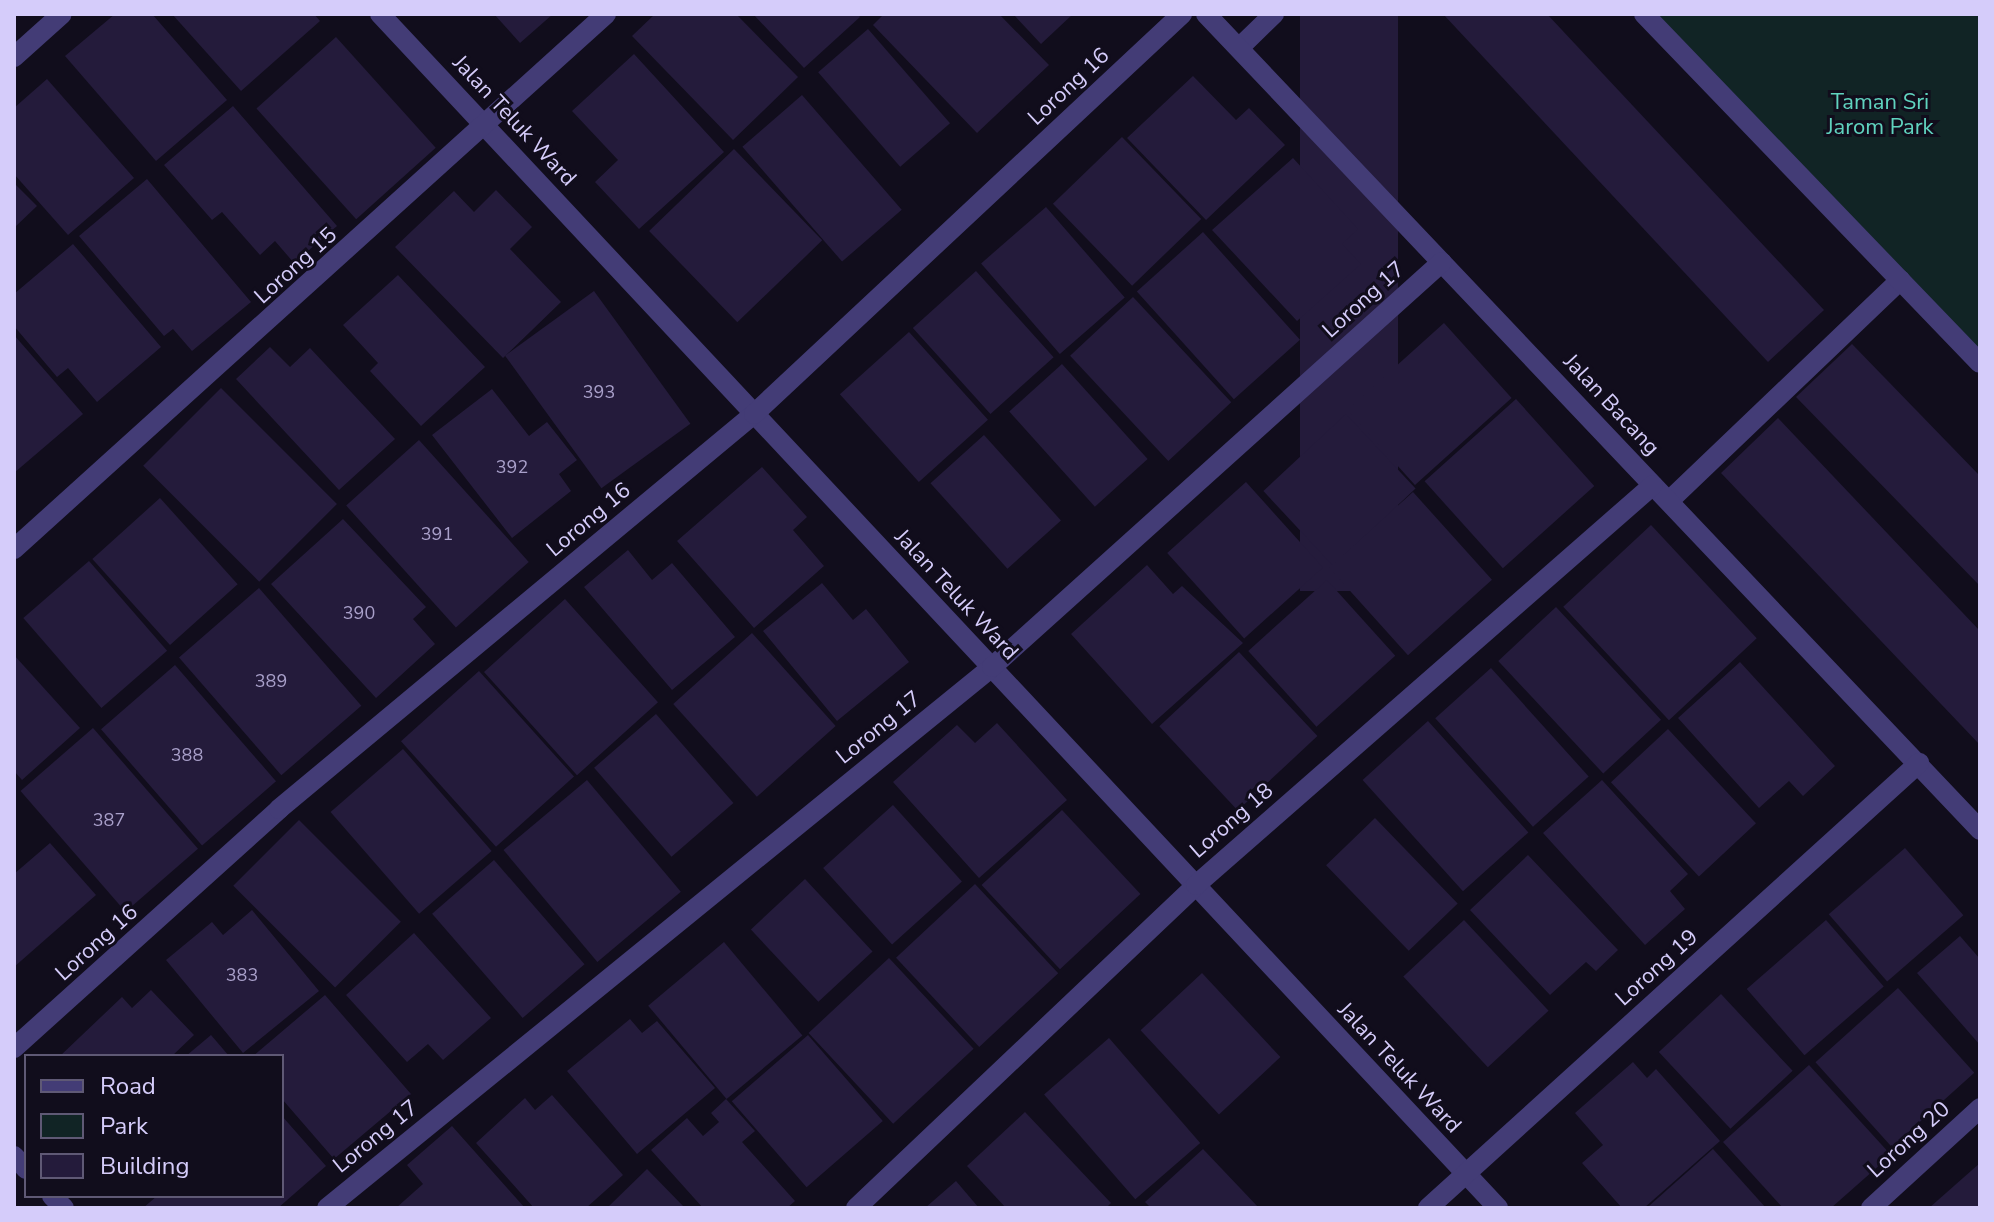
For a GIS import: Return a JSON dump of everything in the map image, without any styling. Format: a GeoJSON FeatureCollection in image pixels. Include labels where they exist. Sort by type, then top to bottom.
{"type":"FeatureCollection","features":[{"type":"Feature","properties":{"kind":"street"},"geometry":{"type":"LineString","coordinates":[[14,57],[62,14]]}},
{"type":"Feature","properties":{"kind":"street","name":"Jalan Teluk Ward"},"geometry":{"type":"LineString","coordinates":[[380,14],[1498,1208]]}},
{"type":"Feature","properties":{"kind":"street","name":"Lorong 15"},"geometry":{"type":"LineString","coordinates":[[14,549],[487,127],[606,14]]}},
{"type":"Feature","properties":{"kind":"street","name":"Lorong 16"},"geometry":{"type":"LineString","coordinates":[[14,1048],[279,809],[754,414],[1182,14]]}},
{"type":"Feature","properties":{"kind":"street","name":"Jalan Bacang"},"geometry":{"type":"LineString","coordinates":[[1206,14],[1980,830]]}},
{"type":"Feature","properties":{"kind":"street"},"geometry":{"type":"LineString","coordinates":[[1239,48],[1274,14]]}},
{"type":"Feature","properties":{"kind":"street"},"geometry":{"type":"LineString","coordinates":[[1644,14],[1980,363]]}},
{"type":"Feature","properties":{"kind":"street","name":"Lorong 17"},"geometry":{"type":"LineString","coordinates":[[327,1208],[992,667],[1442,262]]}},
{"type":"Feature","properties":{"kind":"street"},"geometry":{"type":"LineString","coordinates":[[1669,501],[1900,280]]}},
{"type":"Feature","properties":{"kind":"street","name":"Lorong 18"},"geometry":{"type":"LineString","coordinates":[[856,1208],[1196,885],[1653,485]]}},
{"type":"Feature","properties":{"kind":"street","name":"Lorong 19"},"geometry":{"type":"LineString","coordinates":[[1428,1208],[1919,763]]}},
{"type":"Feature","properties":{"kind":"street","name":"Lorong 20"},"geometry":{"type":"LineString","coordinates":[[1871,1208],[1980,1108]]}},
{"type":"Feature","properties":{"kind":"green space","name":"Taman Sri Jarom Park"},"geometry":{"type":"Polygon","coordinates":[[[1644,14],[1980,14],[1980,363],[1644,14]]]}},
{"type":"Feature","properties":{"kind":"building"},"geometry":{"type":"Polygon","coordinates":[[[115,14],[152,14],[227,100],[156,161],[65,56],[115,14]]]}},
{"type":"Feature","properties":{"kind":"building"},"geometry":{"type":"Polygon","coordinates":[[[172,14],[314,14],[320,21],[241,91],[172,14]]]}},
{"type":"Feature","properties":{"kind":"building"},"geometry":{"type":"Polygon","coordinates":[[[494,14],[553,14],[520,43],[494,14]]]}},
{"type":"Feature","properties":{"kind":"building"},"geometry":{"type":"Polygon","coordinates":[[[655,14],[736,14],[798,77],[733,140],[632,36],[655,14]]]}},
{"type":"Feature","properties":{"kind":"building"},"geometry":{"type":"Polygon","coordinates":[[[753,14],[858,14],[860,17],[804,68],[753,14]]]}},
{"type":"Feature","properties":{"kind":"building"},"geometry":{"type":"Polygon","coordinates":[[[884,14],[999,14],[1049,65],[977,133],[873,25],[884,14]]]}},
{"type":"Feature","properties":{"kind":"building"},"geometry":{"type":"Polygon","coordinates":[[[1013,14],[1073,14],[1041,44],[1013,14]]]}},
{"type":"Feature","properties":{"kind":"building"},"geometry":{"type":"Polygon","coordinates":[[[1300,14],[1398,14],[1398,591],[1300,591],[1300,14]]]}},
{"type":"Feature","properties":{"kind":"building"},"geometry":{"type":"Polygon","coordinates":[[[1443,14],[1547,14],[1824,310],[1768,362],[1443,14]]]}},
{"type":"Feature","properties":{"kind":"building"},"geometry":{"type":"Polygon","coordinates":[[[868,29],[950,123],[900,167],[818,72],[868,29]]]}},
{"type":"Feature","properties":{"kind":"building"},"geometry":{"type":"Polygon","coordinates":[[[336,37],[436,148],[356,219],[256,109],[336,37]]]}},
{"type":"Feature","properties":{"kind":"building"},"geometry":{"type":"Polygon","coordinates":[[[634,54],[724,152],[639,229],[595,182],[618,160],[572,111],[634,54]]]}},
{"type":"Feature","properties":{"kind":"building"},"geometry":{"type":"Polygon","coordinates":[[[1193,76],[1236,120],[1249,108],[1285,145],[1206,220],[1127,138],[1193,76]]]}},
{"type":"Feature","properties":{"kind":"building"},"geometry":{"type":"Polygon","coordinates":[[[47,79],[134,178],[68,235],[14,174],[14,108],[47,79]]]}},
{"type":"Feature","properties":{"kind":"building"},"geometry":{"type":"Polygon","coordinates":[[[802,95],[902,210],[842,262],[742,147],[802,95]]]}},
{"type":"Feature","properties":{"kind":"building"},"geometry":{"type":"Polygon","coordinates":[[[233,106],[337,226],[294,263],[275,241],[260,255],[222,212],[212,220],[164,165],[233,106]]]}},
{"type":"Feature","properties":{"kind":"building"},"geometry":{"type":"Polygon","coordinates":[[[1122,137],[1201,219],[1132,286],[1053,204],[1122,137]]]}},
{"type":"Feature","properties":{"kind":"building"},"geometry":{"type":"Polygon","coordinates":[[[734,149],[822,240],[737,322],[649,231],[734,149]]]}},
{"type":"Feature","properties":{"kind":"building"},"geometry":{"type":"Polygon","coordinates":[[[1293,158],[1358,229],[1342,244],[1361,264],[1297,321],[1212,230],[1293,158]]]}},
{"type":"Feature","properties":{"kind":"building"},"geometry":{"type":"Polygon","coordinates":[[[147,179],[251,302],[192,351],[173,329],[164,336],[79,236],[147,179]]]}},
{"type":"Feature","properties":{"kind":"building"},"geometry":{"type":"Polygon","coordinates":[[[14,183],[37,206],[14,228],[14,183]]]}},
{"type":"Feature","properties":{"kind":"building"},"geometry":{"type":"Polygon","coordinates":[[[496,190],[532,227],[510,249],[561,302],[503,358],[395,247],[454,191],[474,212],[496,190]]]}},
{"type":"Feature","properties":{"kind":"building"},"geometry":{"type":"Polygon","coordinates":[[[1046,207],[1125,298],[1060,354],[981,263],[1046,207]]]}},
{"type":"Feature","properties":{"kind":"building"},"geometry":{"type":"Polygon","coordinates":[[[1203,232],[1300,340],[1234,399],[1137,292],[1203,232]]]}},
{"type":"Feature","properties":{"kind":"building"},"geometry":{"type":"Polygon","coordinates":[[[73,244],[161,347],[97,402],[68,368],[57,377],[14,326],[14,294],[73,244]]]}},
{"type":"Feature","properties":{"kind":"building"},"geometry":{"type":"Polygon","coordinates":[[[976,271],[1054,357],[990,414],[913,328],[976,271]]]}},
{"type":"Feature","properties":{"kind":"building"},"geometry":{"type":"Polygon","coordinates":[[[398,275],[485,367],[421,426],[370,371],[378,363],[343,325],[398,275]]]}},
{"type":"Feature","properties":{"kind":"building"},"geometry":{"type":"Polygon","coordinates":[[[594,291],[690,424],[601,488],[505,356],[594,291]]]}},
{"type":"Feature","properties":{"kind":"building"},"geometry":{"type":"Polygon","coordinates":[[[1133,297],[1231,402],[1168,461],[1070,356],[1133,297]]]}},
{"type":"Feature","properties":{"kind":"building"},"geometry":{"type":"Polygon","coordinates":[[[1444,323],[1512,398],[1415,485],[1347,410],[1444,323]]]}},
{"type":"Feature","properties":{"kind":"building"},"geometry":{"type":"Polygon","coordinates":[[[909,332],[988,420],[919,482],[840,394],[909,332]]]}},
{"type":"Feature","properties":{"kind":"building"},"geometry":{"type":"Polygon","coordinates":[[[14,335],[83,414],[14,473],[14,335]]]}},
{"type":"Feature","properties":{"kind":"building"},"geometry":{"type":"Polygon","coordinates":[[[1852,344],[1980,476],[1980,586],[1796,397],[1852,344]]]}},
{"type":"Feature","properties":{"kind":"building"},"geometry":{"type":"Polygon","coordinates":[[[270,347],[290,367],[310,348],[395,439],[339,490],[236,379],[270,347]]]}},
{"type":"Feature","properties":{"kind":"building"},"geometry":{"type":"Polygon","coordinates":[[[1062,364],[1148,459],[1095,507],[1009,412],[1062,364]]]}},
{"type":"Feature","properties":{"kind":"building"},"geometry":{"type":"Polygon","coordinates":[[[221,388],[337,504],[259,582],[143,466],[221,388]]]}},
{"type":"Feature","properties":{"kind":"building"},"geometry":{"type":"Polygon","coordinates":[[[492,389],[529,436],[547,422],[577,460],[559,474],[571,491],[512,538],[432,435],[492,389]]]}},
{"type":"Feature","properties":{"kind":"building"},"geometry":{"type":"Polygon","coordinates":[[[1516,399],[1594,486],[1503,568],[1425,481],[1516,399]]]}},
{"type":"Feature","properties":{"kind":"building"},"geometry":{"type":"Polygon","coordinates":[[[1346,414],[1416,489],[1333,566],[1263,491],[1346,414]]]}},
{"type":"Feature","properties":{"kind":"building"},"geometry":{"type":"Polygon","coordinates":[[[1778,418],[1980,631],[1980,745],[1721,473],[1778,418]]]}},
{"type":"Feature","properties":{"kind":"building"},"geometry":{"type":"Polygon","coordinates":[[[984,435],[1061,520],[1007,569],[930,483],[984,435]]]}},
{"type":"Feature","properties":{"kind":"building"},"geometry":{"type":"Polygon","coordinates":[[[419,440],[529,562],[456,627],[346,506],[419,440]]]}},
{"type":"Feature","properties":{"kind":"building"},"geometry":{"type":"Polygon","coordinates":[[[762,467],[807,517],[793,530],[824,566],[754,628],[677,541],[762,467]]]}},
{"type":"Feature","properties":{"kind":"building"},"geometry":{"type":"Polygon","coordinates":[[[1246,482],[1323,567],[1244,638],[1167,553],[1246,482]]]}},
{"type":"Feature","properties":{"kind":"building"},"geometry":{"type":"Polygon","coordinates":[[[1413,492],[1492,580],[1408,655],[1329,568],[1413,492]]]}},
{"type":"Feature","properties":{"kind":"building"},"geometry":{"type":"Polygon","coordinates":[[[160,498],[238,584],[170,645],[92,559],[160,498]]]}},
{"type":"Feature","properties":{"kind":"building"},"geometry":{"type":"Polygon","coordinates":[[[343,519],[426,607],[413,619],[435,644],[376,698],[271,584],[343,519]]]}},
{"type":"Feature","properties":{"kind":"building"},"geometry":{"type":"Polygon","coordinates":[[[1651,525],[1757,638],[1669,720],[1563,607],[1651,525]]]}},
{"type":"Feature","properties":{"kind":"building"},"geometry":{"type":"Polygon","coordinates":[[[628,550],[652,580],[672,563],[735,637],[672,690],[584,587],[628,550]]]}},
{"type":"Feature","properties":{"kind":"building"},"geometry":{"type":"Polygon","coordinates":[[[89,561],[167,651],[101,708],[23,618],[89,561]]]}},
{"type":"Feature","properties":{"kind":"building"},"geometry":{"type":"Polygon","coordinates":[[[1147,565],[1173,594],[1182,586],[1243,643],[1152,724],[1071,634],[1147,565]]]}},
{"type":"Feature","properties":{"kind":"building"},"geometry":{"type":"Polygon","coordinates":[[[1327,580],[1395,656],[1316,727],[1248,651],[1327,580]]]}},
{"type":"Feature","properties":{"kind":"building"},"geometry":{"type":"Polygon","coordinates":[[[822,583],[853,620],[866,609],[909,662],[837,721],[763,631],[822,583]]]}},
{"type":"Feature","properties":{"kind":"building"},"geometry":{"type":"Polygon","coordinates":[[[259,588],[361,706],[281,775],[179,658],[259,588]]]}},
{"type":"Feature","properties":{"kind":"building"},"geometry":{"type":"Polygon","coordinates":[[[565,599],[658,702],[577,775],[484,672],[565,599]]]}},
{"type":"Feature","properties":{"kind":"building"},"geometry":{"type":"Polygon","coordinates":[[[1556,607],[1661,720],[1603,774],[1498,661],[1556,607]]]}},
{"type":"Feature","properties":{"kind":"building"},"geometry":{"type":"Polygon","coordinates":[[[752,633],[836,726],[757,797],[673,704],[752,633]]]}},
{"type":"Feature","properties":{"kind":"building"},"geometry":{"type":"Polygon","coordinates":[[[1239,652],[1317,736],[1238,810],[1159,726],[1239,652]]]}},
{"type":"Feature","properties":{"kind":"building"},"geometry":{"type":"Polygon","coordinates":[[[14,655],[80,728],[22,780],[14,771],[14,655]]]}},
{"type":"Feature","properties":{"kind":"building"},"geometry":{"type":"Polygon","coordinates":[[[1740,662],[1835,766],[1803,796],[1789,781],[1759,808],[1678,718],[1740,662]]]}},
{"type":"Feature","properties":{"kind":"building"},"geometry":{"type":"Polygon","coordinates":[[[175,665],[276,781],[202,846],[101,729],[175,665]]]}},
{"type":"Feature","properties":{"kind":"building"},"geometry":{"type":"Polygon","coordinates":[[[1491,668],[1589,776],[1533,827],[1435,718],[1491,668]]]}},
{"type":"Feature","properties":{"kind":"building"},"geometry":{"type":"Polygon","coordinates":[[[479,671],[574,777],[496,847],[401,741],[479,671]]]}},
{"type":"Feature","properties":{"kind":"building"},"geometry":{"type":"Polygon","coordinates":[[[656,714],[733,803],[672,857],[594,768],[656,714]]]}},
{"type":"Feature","properties":{"kind":"building"},"geometry":{"type":"Polygon","coordinates":[[[1428,721],[1528,832],[1463,891],[1363,780],[1428,721]]]}},
{"type":"Feature","properties":{"kind":"building"},"geometry":{"type":"Polygon","coordinates":[[[997,723],[1067,800],[979,878],[893,782],[957,725],[975,743],[997,723]]]}},
{"type":"Feature","properties":{"kind":"building"},"geometry":{"type":"Polygon","coordinates":[[[93,728],[198,849],[126,912],[21,791],[93,728]]]}},
{"type":"Feature","properties":{"kind":"building"},"geometry":{"type":"Polygon","coordinates":[[[1668,729],[1756,823],[1699,877],[1611,782],[1668,729]]]}},
{"type":"Feature","properties":{"kind":"building"},"geometry":{"type":"Polygon","coordinates":[[[403,749],[492,851],[419,914],[331,812],[403,749]]]}},
{"type":"Feature","properties":{"kind":"building"},"geometry":{"type":"Polygon","coordinates":[[[587,780],[681,892],[597,962],[504,850],[587,780]]]}},
{"type":"Feature","properties":{"kind":"building"},"geometry":{"type":"Polygon","coordinates":[[[1602,780],[1688,874],[1670,891],[1685,909],[1645,945],[1543,833],[1602,780]]]}},
{"type":"Feature","properties":{"kind":"building"},"geometry":{"type":"Polygon","coordinates":[[[893,805],[962,882],[892,944],[823,868],[893,805]]]}},
{"type":"Feature","properties":{"kind":"building"},"geometry":{"type":"Polygon","coordinates":[[[1062,810],[1140,894],[1060,969],[982,885],[1062,810]]]}},
{"type":"Feature","properties":{"kind":"building"},"geometry":{"type":"Polygon","coordinates":[[[1375,818],[1458,904],[1409,951],[1326,865],[1375,818]]]}},
{"type":"Feature","properties":{"kind":"building"},"geometry":{"type":"Polygon","coordinates":[[[299,820],[401,922],[335,988],[233,886],[299,820]]]}},
{"type":"Feature","properties":{"kind":"building"},"geometry":{"type":"Polygon","coordinates":[[[50,843],[96,895],[14,967],[14,874],[50,843]]]}},
{"type":"Feature","properties":{"kind":"building"},"geometry":{"type":"Polygon","coordinates":[[[1905,848],[1963,915],[1887,981],[1829,914],[1905,848]]]}},
{"type":"Feature","properties":{"kind":"building"},"geometry":{"type":"Polygon","coordinates":[[[1528,855],[1618,950],[1596,971],[1586,962],[1550,995],[1470,910],[1528,855]]]}},
{"type":"Feature","properties":{"kind":"building"},"geometry":{"type":"Polygon","coordinates":[[[494,860],[585,964],[523,1018],[432,914],[494,860]]]}},
{"type":"Feature","properties":{"kind":"building"},"geometry":{"type":"Polygon","coordinates":[[[805,879],[873,951],[818,1002],[751,929],[805,879]]]}},
{"type":"Feature","properties":{"kind":"building"},"geometry":{"type":"Polygon","coordinates":[[[975,884],[1058,973],[979,1047],[896,958],[975,884]]]}},
{"type":"Feature","properties":{"kind":"building"},"geometry":{"type":"Polygon","coordinates":[[[252,910],[319,991],[243,1053],[166,960],[212,922],[223,935],[252,910]]]}},
{"type":"Feature","properties":{"kind":"building"},"geometry":{"type":"Polygon","coordinates":[[[1464,920],[1549,1011],[1488,1067],[1403,977],[1464,920]]]}},
{"type":"Feature","properties":{"kind":"building"},"geometry":{"type":"Polygon","coordinates":[[[1826,920],[1884,986],[1804,1055],[1747,989],[1826,920]]]}},
{"type":"Feature","properties":{"kind":"building"},"geometry":{"type":"Polygon","coordinates":[[[414,933],[491,1018],[443,1060],[428,1044],[407,1062],[346,995],[414,933]]]}},
{"type":"Feature","properties":{"kind":"building"},"geometry":{"type":"Polygon","coordinates":[[[1960,936],[1980,959],[1980,1045],[1917,973],[1960,936]]]}},
{"type":"Feature","properties":{"kind":"building"},"geometry":{"type":"Polygon","coordinates":[[[724,942],[802,1035],[727,1099],[648,1006],[724,942]]]}},
{"type":"Feature","properties":{"kind":"building"},"geometry":{"type":"Polygon","coordinates":[[[889,958],[974,1049],[893,1124],[809,1033],[889,958]]]}},
{"type":"Feature","properties":{"kind":"building"},"geometry":{"type":"Polygon","coordinates":[[[1202,973],[1280,1057],[1219,1114],[1141,1030],[1202,973]]]}},
{"type":"Feature","properties":{"kind":"building"},"geometry":{"type":"Polygon","coordinates":[[[1898,988],[1974,1073],[1892,1147],[1816,1062],[1898,988]]]}},
{"type":"Feature","properties":{"kind":"building"},"geometry":{"type":"Polygon","coordinates":[[[151,990],[194,1035],[174,1054],[62,1054],[122,997],[132,1008],[151,990]]]}},
{"type":"Feature","properties":{"kind":"building"},"geometry":{"type":"Polygon","coordinates":[[[1721,994],[1793,1071],[1730,1129],[1659,1052],[1721,994]]]}},
{"type":"Feature","properties":{"kind":"building"},"geometry":{"type":"Polygon","coordinates":[[[325,995],[411,1094],[334,1159],[284,1101],[284,1054],[255,1054],[325,995]]]}},
{"type":"Feature","properties":{"kind":"building"},"geometry":{"type":"Polygon","coordinates":[[[630,1019],[642,1033],[657,1021],[715,1088],[637,1154],[567,1071],[630,1019]]]}},
{"type":"Feature","properties":{"kind":"building"},"geometry":{"type":"Polygon","coordinates":[[[211,1035],[227,1054],[188,1054],[211,1035]]]}},
{"type":"Feature","properties":{"kind":"building"},"geometry":{"type":"Polygon","coordinates":[[[808,1035],[883,1121],[807,1187],[732,1101],[808,1035]]]}},
{"type":"Feature","properties":{"kind":"building"},"geometry":{"type":"Polygon","coordinates":[[[1109,1038],[1200,1143],[1135,1199],[1044,1094],[1109,1038]]]}},
{"type":"Feature","properties":{"kind":"building"},"geometry":{"type":"Polygon","coordinates":[[[1633,1062],[1647,1078],[1656,1069],[1720,1141],[1644,1208],[1622,1208],[1582,1163],[1603,1145],[1575,1113],[1633,1062]]]}},
{"type":"Feature","properties":{"kind":"building"},"geometry":{"type":"Polygon","coordinates":[[[1809,1065],[1891,1155],[1831,1208],[1783,1208],[1723,1142],[1809,1065]]]}},
{"type":"Feature","properties":{"kind":"building"},"geometry":{"type":"Polygon","coordinates":[[[552,1095],[623,1175],[586,1208],[534,1208],[476,1143],[525,1098],[535,1110],[552,1095]]]}},
{"type":"Feature","properties":{"kind":"building"},"geometry":{"type":"Polygon","coordinates":[[[726,1099],[755,1131],[742,1142],[795,1201],[787,1208],[703,1208],[651,1150],[687,1118],[703,1136],[719,1122],[711,1113],[726,1099]]]}},
{"type":"Feature","properties":{"kind":"building"},"geometry":{"type":"Polygon","coordinates":[[[1025,1112],[1111,1203],[1106,1208],[1006,1208],[967,1166],[1025,1112]]]}},
{"type":"Feature","properties":{"kind":"building"},"geometry":{"type":"Polygon","coordinates":[[[284,1118],[326,1166],[278,1208],[143,1208],[155,1198],[284,1198],[284,1118]]]}},
{"type":"Feature","properties":{"kind":"building"},"geometry":{"type":"Polygon","coordinates":[[[452,1126],[525,1208],[396,1208],[423,1184],[407,1165],[452,1126]]]}},
{"type":"Feature","properties":{"kind":"building"},"geometry":{"type":"Polygon","coordinates":[[[1203,1149],[1259,1208],[1151,1208],[1145,1202],[1203,1149]]]}},
{"type":"Feature","properties":{"kind":"building"},"geometry":{"type":"Polygon","coordinates":[[[1713,1149],[1766,1208],[1650,1208],[1649,1206],[1713,1149]]]}},
{"type":"Feature","properties":{"kind":"building"},"geometry":{"type":"Polygon","coordinates":[[[1980,1163],[1980,1208],[1929,1208],[1980,1163]]]}},
{"type":"Feature","properties":{"kind":"building"},"geometry":{"type":"Polygon","coordinates":[[[647,1169],[685,1208],[607,1208],[647,1169]]]}},
{"type":"Feature","properties":{"kind":"building"},"geometry":{"type":"Polygon","coordinates":[[[956,1181],[979,1208],[925,1208],[956,1181]]]}}]}
